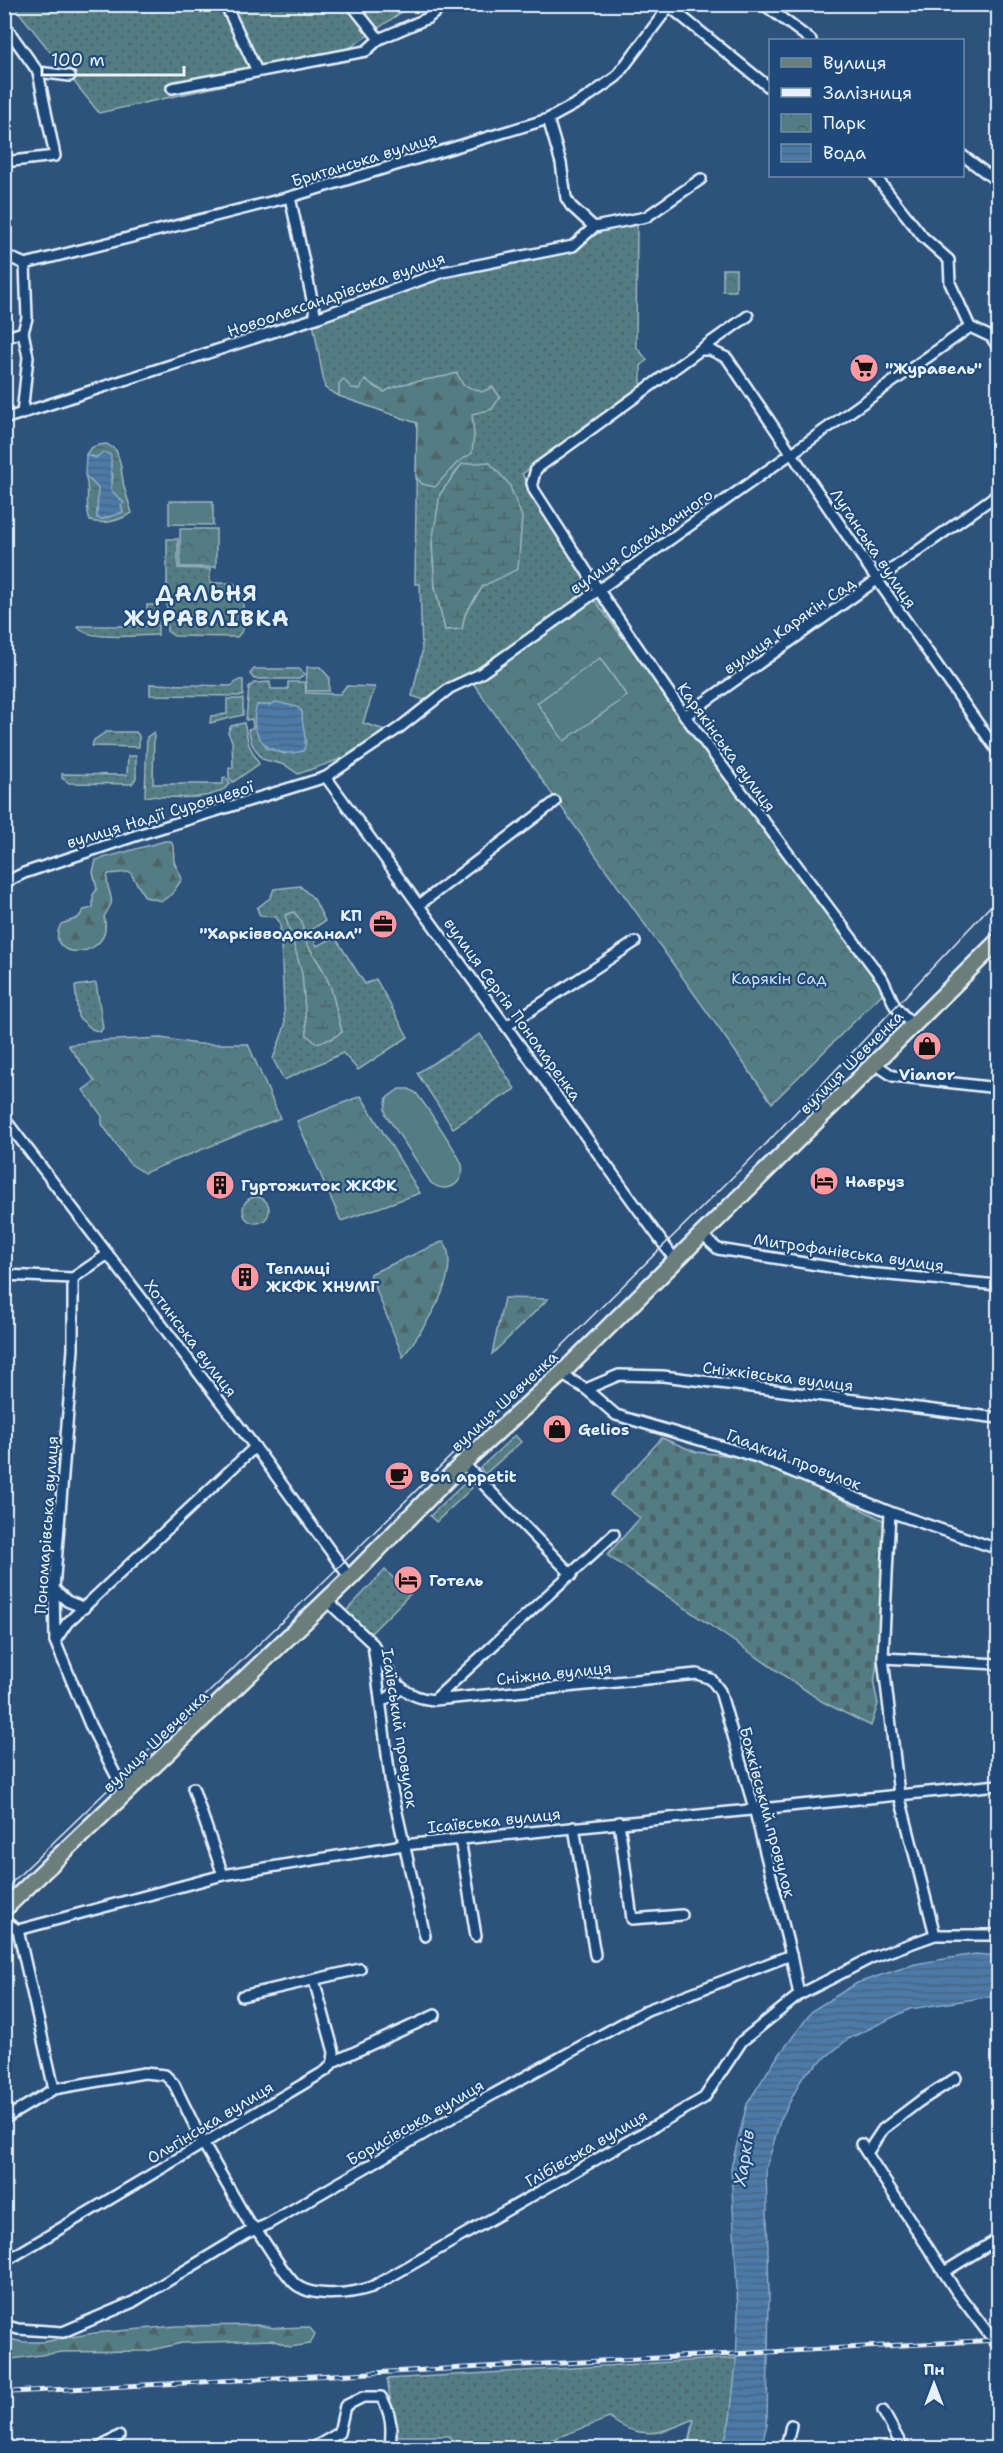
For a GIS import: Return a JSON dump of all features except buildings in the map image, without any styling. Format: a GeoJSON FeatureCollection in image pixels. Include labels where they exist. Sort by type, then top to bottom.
{"type":"FeatureCollection","features":[{"type":"Feature","properties":{"kind":"main road","name":"вулиця Шевченка"},"geometry":{"type":"LineString","coordinates":[[4,1909],[126,1795],[350,1578],[463,1463],[561,1374],[999,941]]}},
{"type":"Feature","properties":{"kind":"street"},"geometry":{"type":"LineString","coordinates":[[225,4],[257,71]]}},
{"type":"Feature","properties":{"kind":"street"},"geometry":{"type":"LineString","coordinates":[[351,4],[380,39]]}},
{"type":"Feature","properties":{"kind":"street"},"geometry":{"type":"LineString","coordinates":[[172,88],[366,51],[380,39],[428,18],[446,4]]}},
{"type":"Feature","properties":{"kind":"street"},"geometry":{"type":"LineString","coordinates":[[763,4],[810,39]]}},
{"type":"Feature","properties":{"kind":"street","name":"Британська вулиця"},"geometry":{"type":"LineString","coordinates":[[25,264],[290,197],[548,119],[583,100],[616,77],[671,6],[769,86]]}},
{"type":"Feature","properties":{"kind":"street"},"geometry":{"type":"LineString","coordinates":[[4,24],[38,72],[55,156],[4,162]]}},
{"type":"Feature","properties":{"kind":"street"},"geometry":{"type":"LineString","coordinates":[[38,72],[70,76]]}},
{"type":"Feature","properties":{"kind":"street"},"geometry":{"type":"LineString","coordinates":[[548,119],[561,163],[566,198],[571,206],[594,227]]}},
{"type":"Feature","properties":{"kind":"street"},"geometry":{"type":"LineString","coordinates":[[964,156],[999,182]]}},
{"type":"Feature","properties":{"kind":"street"},"geometry":{"type":"LineString","coordinates":[[876,177],[923,237],[949,260],[950,284],[970,327],[991,337],[999,347]]}},
{"type":"Feature","properties":{"kind":"street","name":"Новоолександрівська вулиця"},"geometry":{"type":"LineString","coordinates":[[4,419],[316,318],[443,272],[573,246],[594,227],[646,217],[701,179]]}},
{"type":"Feature","properties":{"kind":"street"},"geometry":{"type":"LineString","coordinates":[[290,197],[316,318]]}},
{"type":"Feature","properties":{"kind":"street"},"geometry":{"type":"LineString","coordinates":[[4,255],[25,264],[27,318],[23,332],[28,357],[22,414]]}},
{"type":"Feature","properties":{"kind":"street"},"geometry":{"type":"LineString","coordinates":[[700,350],[748,316]]}},
{"type":"Feature","properties":{"kind":"street","name":"вулиця Сагайдачного"},"geometry":{"type":"LineString","coordinates":[[326,777],[399,728],[450,688],[480,674],[970,327]]}},
{"type":"Feature","properties":{"kind":"street"},"geometry":{"type":"LineString","coordinates":[[4,338],[23,332]]}},
{"type":"Feature","properties":{"kind":"street","name":"Луганська вулиця"},"geometry":{"type":"LineString","coordinates":[[700,350],[710,350],[727,358],[878,581],[999,752]]}},
{"type":"Feature","properties":{"kind":"street","name":"Карякінська вулиця"},"geometry":{"type":"LineString","coordinates":[[700,350],[541,463],[533,475],[534,490],[598,590],[685,716],[882,980],[895,1006],[913,1026]]}},
{"type":"Feature","properties":{"kind":"street","name":"вулиця Карякін Сад"},"geometry":{"type":"LineString","coordinates":[[685,716],[999,494]]}},
{"type":"Feature","properties":{"kind":"street","name":"вулиця Надії Суровцевої"},"geometry":{"type":"LineString","coordinates":[[4,883],[24,873],[133,837],[326,777]]}},
{"type":"Feature","properties":{"kind":"street","name":"вулиця Сергія Пономаренка"},"geometry":{"type":"LineString","coordinates":[[326,777],[675,1260]]}},
{"type":"Feature","properties":{"kind":"street"},"geometry":{"type":"LineString","coordinates":[[419,905],[555,802]]}},
{"type":"Feature","properties":{"kind":"street"},"geometry":{"type":"LineString","coordinates":[[507,1026],[635,942]]}},
{"type":"Feature","properties":{"kind":"street"},"geometry":{"type":"LineString","coordinates":[[875,1064],[892,1076],[999,1088]]}},
{"type":"Feature","properties":{"kind":"street","name":"Хотинська вулиця"},"geometry":{"type":"LineString","coordinates":[[4,1118],[255,1447],[350,1578]]}},
{"type":"Feature","properties":{"kind":"street","name":"Митрофанівська вулиця"},"geometry":{"type":"LineString","coordinates":[[701,1234],[718,1249],[867,1273],[999,1285]]}},
{"type":"Feature","properties":{"kind":"street"},"geometry":{"type":"LineString","coordinates":[[4,1275],[73,1278],[108,1254]]}},
{"type":"Feature","properties":{"kind":"street","name":"Пономарівська вулиця"},"geometry":{"type":"LineString","coordinates":[[73,1278],[73,1349],[54,1589],[55,1641],[90,1725],[126,1795]]}},
{"type":"Feature","properties":{"kind":"street"},"geometry":{"type":"LineString","coordinates":[[561,1374],[586,1389]]}},
{"type":"Feature","properties":{"kind":"street","name":"Сніжківська вулиця"},"geometry":{"type":"LineString","coordinates":[[586,1389],[619,1374],[663,1376],[999,1418]]}},
{"type":"Feature","properties":{"kind":"street","name":"Гладкий провулок"},"geometry":{"type":"LineString","coordinates":[[586,1389],[616,1415],[757,1457],[890,1512],[999,1549]]}},
{"type":"Feature","properties":{"kind":"street"},"geometry":{"type":"LineString","coordinates":[[55,1641],[67,1623],[255,1447]]}},
{"type":"Feature","properties":{"kind":"street"},"geometry":{"type":"LineString","coordinates":[[463,1463],[572,1575]]}},
{"type":"Feature","properties":{"kind":"street"},"geometry":{"type":"LineString","coordinates":[[890,1512],[883,1658],[899,1794],[935,1935]]}},
{"type":"Feature","properties":{"kind":"street"},"geometry":{"type":"LineString","coordinates":[[434,1700],[614,1534]]}},
{"type":"Feature","properties":{"kind":"street"},"geometry":{"type":"LineString","coordinates":[[54,1589],[67,1601],[84,1608]]}},
{"type":"Feature","properties":{"kind":"street","name":"Ісаївський провулок"},"geometry":{"type":"LineString","coordinates":[[326,1600],[373,1644],[391,1786],[425,1936]]}},
{"type":"Feature","properties":{"kind":"street"},"geometry":{"type":"LineString","coordinates":[[373,1644],[401,1689],[381,1702]]}},
{"type":"Feature","properties":{"kind":"street"},"geometry":{"type":"LineString","coordinates":[[883,1658],[999,1664]]}},
{"type":"Feature","properties":{"kind":"street","name":"Сніжна вулиця"},"geometry":{"type":"LineString","coordinates":[[401,1689],[417,1699],[434,1700],[697,1674],[711,1679]]}},
{"type":"Feature","properties":{"kind":"street","name":"Божківський провулок"},"geometry":{"type":"LineString","coordinates":[[711,1679],[720,1691],[754,1808],[791,1955]]}},
{"type":"Feature","properties":{"kind":"street"},"geometry":{"type":"LineString","coordinates":[[456,1680],[454,1690],[460,1698]]}},
{"type":"Feature","properties":{"kind":"street","name":"Ісаївська вулиця"},"geometry":{"type":"LineString","coordinates":[[18,1930],[223,1875],[404,1845],[999,1785]]}},
{"type":"Feature","properties":{"kind":"street"},"geometry":{"type":"LineString","coordinates":[[193,1788],[223,1875]]}},
{"type":"Feature","properties":{"kind":"street"},"geometry":{"type":"LineString","coordinates":[[619,1822],[632,1919],[682,1915]]}},
{"type":"Feature","properties":{"kind":"street"},"geometry":{"type":"LineString","coordinates":[[574,1827],[595,1954]]}},
{"type":"Feature","properties":{"kind":"street"},"geometry":{"type":"LineString","coordinates":[[460,1839],[476,1936]]}},
{"type":"Feature","properties":{"kind":"street"},"geometry":{"type":"LineString","coordinates":[[4,1921],[18,1930],[54,2090]]}},
{"type":"Feature","properties":{"kind":"street","name":"Глібівська вулиця"},"geometry":{"type":"LineString","coordinates":[[256,2229],[295,2284],[319,2292],[345,2294],[372,2287],[704,2098],[742,2041],[799,1995],[871,1958],[935,1935],[999,1935]]}},
{"type":"Feature","properties":{"kind":"street"},"geometry":{"type":"LineString","coordinates":[[791,1955],[799,1995]]}},
{"type":"Feature","properties":{"kind":"street","name":"Борисівська вулиця"},"geometry":{"type":"LineString","coordinates":[[4,2325],[18,2329],[63,2332],[133,2302],[256,2229],[647,2010],[791,1955]]}},
{"type":"Feature","properties":{"kind":"street"},"geometry":{"type":"LineString","coordinates":[[242,1996],[360,1969]]}},
{"type":"Feature","properties":{"kind":"street"},"geometry":{"type":"LineString","coordinates":[[314,1980],[334,2052],[333,2062]]}},
{"type":"Feature","properties":{"kind":"street","name":"Ольгінська вулиця"},"geometry":{"type":"LineString","coordinates":[[4,2262],[327,2070],[333,2062],[435,2015]]}},
{"type":"Feature","properties":{"kind":"street"},"geometry":{"type":"LineString","coordinates":[[4,2119],[54,2090],[144,2073],[165,2075],[174,2084],[203,2143],[249,2223],[256,2229]]}},
{"type":"Feature","properties":{"kind":"street"},"geometry":{"type":"LineString","coordinates":[[867,2152],[883,2129],[956,2078]]}},
{"type":"Feature","properties":{"kind":"street"},"geometry":{"type":"LineString","coordinates":[[861,2144],[944,2272],[999,2346]]}},
{"type":"Feature","properties":{"kind":"street"},"geometry":{"type":"LineString","coordinates":[[944,2272],[999,2238]]}},
{"type":"Feature","properties":{"kind":"street"},"geometry":{"type":"LineString","coordinates":[[313,2448],[339,2433],[345,2406],[363,2397],[381,2397],[389,2409],[392,2429],[390,2448]]}},
{"type":"Feature","properties":{"kind":"street"},"geometry":{"type":"LineString","coordinates":[[883,2411],[903,2448]]}},
{"type":"Feature","properties":{"kind":"street"},"geometry":{"type":"LineString","coordinates":[[786,2448],[790,2425]]}},
{"type":"Feature","properties":{"kind":"street"},"geometry":{"type":"LineString","coordinates":[[99,2448],[119,2436]]}},
{"type":"Feature","properties":{"kind":"green space"},"geometry":{"type":"Polygon","coordinates":[[[13,5],[412,5],[329,62],[99,113],[13,5]]]}},
{"type":"Feature","properties":{"kind":"green space"},"geometry":{"type":"Polygon","coordinates":[[[637,225],[636,346],[647,360],[641,366],[641,391],[522,474],[590,589],[505,653],[440,691],[430,702],[412,696],[422,652],[420,584],[415,584],[417,423],[339,396],[325,388],[313,323],[444,275],[572,248],[608,228],[637,225]],[[432,543],[435,587],[445,630],[462,629],[465,614],[483,586],[432,543]]]}},
{"type":"Feature","properties":{"kind":"green space"},"geometry":{"type":"Polygon","coordinates":[[[723,269],[736,269],[736,291],[723,291],[723,269]]]}},
{"type":"Feature","properties":{"kind":"green space"},"geometry":{"type":"Polygon","coordinates":[[[457,373],[463,385],[482,392],[493,387],[500,397],[492,409],[472,414],[474,435],[472,453],[457,463],[435,487],[422,484],[416,477],[417,423],[339,396],[339,384],[343,379],[352,388],[360,389],[365,380],[384,392],[410,382],[457,373]]]}},
{"type":"Feature","properties":{"kind":"green space"},"geometry":{"type":"Polygon","coordinates":[[[107,444],[116,450],[132,513],[112,521],[90,521],[85,475],[98,488],[97,518],[103,519],[123,512],[111,490],[113,475],[110,469],[111,460],[86,455],[94,446],[107,444]]]}},
{"type":"Feature","properties":{"kind":"green space"},"geometry":{"type":"Polygon","coordinates":[[[489,462],[509,484],[522,517],[518,569],[483,586],[465,614],[462,629],[445,630],[435,587],[432,543],[440,494],[462,464],[489,462]]]}},
{"type":"Feature","properties":{"kind":"green space"},"geometry":{"type":"Polygon","coordinates":[[[169,501],[213,501],[213,525],[169,524],[169,501]]]}},
{"type":"Feature","properties":{"kind":"green space"},"geometry":{"type":"Polygon","coordinates":[[[180,529],[216,529],[216,567],[180,567],[180,529]]]}},
{"type":"Feature","properties":{"kind":"green space"},"geometry":{"type":"Polygon","coordinates":[[[167,539],[178,539],[178,568],[210,569],[210,583],[233,583],[243,590],[243,630],[237,637],[174,636],[167,631],[167,539]]]}},
{"type":"Feature","properties":{"kind":"green space","name":"Карякін Сад"},"geometry":{"type":"Polygon","coordinates":[[[593,598],[886,990],[772,1103],[473,683],[593,598]]]}},
{"type":"Feature","properties":{"kind":"green space"},"geometry":{"type":"Polygon","coordinates":[[[147,605],[158,605],[158,635],[102,636],[82,631],[77,626],[147,626],[147,605]]]}},
{"type":"Feature","properties":{"kind":"green space"},"geometry":{"type":"Polygon","coordinates":[[[600,658],[627,696],[564,741],[537,703],[600,658]]]}},
{"type":"Feature","properties":{"kind":"green space"},"geometry":{"type":"Polygon","coordinates":[[[307,667],[320,667],[329,677],[329,691],[306,691],[307,667]]]}},
{"type":"Feature","properties":{"kind":"green space"},"geometry":{"type":"Polygon","coordinates":[[[254,669],[299,669],[305,674],[299,679],[254,679],[250,674],[254,669]]]}},
{"type":"Feature","properties":{"kind":"green space"},"geometry":{"type":"Polygon","coordinates":[[[243,680],[243,696],[150,695],[150,684],[231,686],[243,680]]]}},
{"type":"Feature","properties":{"kind":"green space"},"geometry":{"type":"Polygon","coordinates":[[[270,682],[271,689],[288,689],[288,682],[305,682],[306,693],[340,694],[346,686],[375,687],[363,723],[385,730],[349,756],[298,774],[285,765],[262,759],[252,744],[248,729],[253,728],[252,719],[246,720],[249,687],[254,683],[270,682]],[[276,703],[257,705],[266,748],[285,754],[306,741],[302,728],[302,711],[276,703]]]}},
{"type":"Feature","properties":{"kind":"green space"},"geometry":{"type":"Polygon","coordinates":[[[227,699],[243,699],[243,715],[210,723],[211,716],[227,714],[227,699]]]}},
{"type":"Feature","properties":{"kind":"green space"},"geometry":{"type":"Polygon","coordinates":[[[244,723],[249,745],[259,764],[233,782],[229,778],[229,768],[233,768],[232,741],[228,732],[231,726],[244,723]]]}},
{"type":"Feature","properties":{"kind":"green space"},"geometry":{"type":"Polygon","coordinates":[[[106,732],[136,732],[139,736],[139,747],[92,746],[94,740],[106,732]]]}},
{"type":"Feature","properties":{"kind":"green space"},"geometry":{"type":"Polygon","coordinates":[[[154,732],[153,784],[223,784],[225,777],[230,784],[222,790],[202,797],[145,796],[147,737],[154,732]]]}},
{"type":"Feature","properties":{"kind":"green space"},"geometry":{"type":"Polygon","coordinates":[[[128,756],[136,756],[136,778],[132,784],[69,783],[62,778],[62,774],[127,775],[128,756]]]}},
{"type":"Feature","properties":{"kind":"green space"},"geometry":{"type":"Polygon","coordinates":[[[171,841],[175,863],[182,879],[172,894],[162,901],[145,897],[130,872],[108,874],[107,883],[112,901],[104,917],[105,931],[100,942],[80,951],[69,950],[61,945],[58,937],[61,924],[78,918],[84,910],[93,908],[93,895],[97,889],[93,872],[96,860],[171,841]]]}},
{"type":"Feature","properties":{"kind":"green space"},"geometry":{"type":"Polygon","coordinates":[[[300,886],[314,899],[325,921],[309,931],[317,946],[335,937],[365,984],[376,979],[408,1037],[358,1070],[343,1053],[284,1080],[273,1059],[285,1026],[280,923],[276,917],[260,916],[257,908],[270,898],[274,889],[300,886]],[[302,922],[289,929],[302,967],[307,1035],[342,1032],[323,970],[304,939],[302,922]]]}},
{"type":"Feature","properties":{"kind":"green space"},"geometry":{"type":"Polygon","coordinates":[[[294,912],[302,922],[304,939],[331,988],[342,1032],[331,1039],[316,1043],[307,1035],[302,973],[285,915],[294,912]]]}},
{"type":"Feature","properties":{"kind":"green space"},"geometry":{"type":"Polygon","coordinates":[[[96,983],[103,1028],[100,1032],[92,1029],[78,1017],[75,986],[96,983]]]}},
{"type":"Feature","properties":{"kind":"green space"},"geometry":{"type":"Polygon","coordinates":[[[480,1034],[515,1089],[453,1128],[417,1073],[480,1034]]]}},
{"type":"Feature","properties":{"kind":"green space"},"geometry":{"type":"Polygon","coordinates":[[[161,1038],[197,1044],[248,1044],[280,1118],[144,1173],[129,1163],[102,1124],[102,1116],[83,1090],[95,1081],[68,1045],[95,1041],[161,1038]]]}},
{"type":"Feature","properties":{"kind":"green space"},"geometry":{"type":"Polygon","coordinates":[[[399,1089],[409,1089],[416,1093],[459,1159],[462,1174],[453,1186],[442,1188],[431,1183],[386,1115],[387,1098],[399,1089]]]}},
{"type":"Feature","properties":{"kind":"green space"},"geometry":{"type":"Polygon","coordinates":[[[361,1096],[420,1193],[341,1221],[297,1121],[361,1096]]]}},
{"type":"Feature","properties":{"kind":"green space"},"geometry":{"type":"Polygon","coordinates":[[[256,1197],[265,1201],[269,1210],[265,1219],[256,1223],[247,1219],[243,1210],[247,1201],[256,1197]]]}},
{"type":"Feature","properties":{"kind":"green space"},"geometry":{"type":"Polygon","coordinates":[[[444,1241],[449,1255],[445,1286],[430,1317],[403,1357],[370,1274],[444,1241]]]}},
{"type":"Feature","properties":{"kind":"green space"},"geometry":{"type":"Polygon","coordinates":[[[504,1298],[548,1299],[492,1354],[504,1298]]]}},
{"type":"Feature","properties":{"kind":"green space"},"geometry":{"type":"Polygon","coordinates":[[[515,1435],[521,1442],[485,1474],[480,1468],[515,1435]]]}},
{"type":"Feature","properties":{"kind":"green space"},"geometry":{"type":"Polygon","coordinates":[[[662,1438],[696,1452],[745,1457],[797,1477],[885,1521],[883,1617],[874,1685],[878,1704],[871,1726],[823,1702],[607,1555],[640,1518],[610,1495],[662,1438]]]}},
{"type":"Feature","properties":{"kind":"green space"},"geometry":{"type":"Polygon","coordinates":[[[466,1482],[472,1488],[436,1522],[430,1516],[466,1482]]]}},
{"type":"Feature","properties":{"kind":"green space"},"geometry":{"type":"Polygon","coordinates":[[[385,1570],[410,1594],[369,1635],[345,1612],[385,1570]]]}},
{"type":"Feature","properties":{"kind":"green space"},"geometry":{"type":"Polygon","coordinates":[[[257,2325],[274,2328],[309,2327],[315,2334],[310,2344],[290,2347],[272,2340],[182,2343],[147,2351],[63,2352],[5,2360],[6,2338],[22,2342],[43,2342],[95,2333],[177,2326],[257,2325]]]}},
{"type":"Feature","properties":{"kind":"green space"},"geometry":{"type":"Polygon","coordinates":[[[737,2358],[730,2419],[723,2448],[688,2448],[694,2419],[651,2433],[631,2430],[609,2418],[530,2448],[457,2448],[449,2436],[396,2436],[387,2379],[737,2358]]]}},
{"type":"Feature","properties":{"kind":"water"},"geometry":{"type":"Polygon","coordinates":[[[103,452],[111,455],[111,490],[124,503],[121,505],[123,512],[103,519],[97,518],[98,488],[85,475],[86,455],[96,458],[103,452]]]}},
{"type":"Feature","properties":{"kind":"water"},"geometry":{"type":"Polygon","coordinates":[[[276,702],[297,707],[302,712],[305,742],[303,751],[291,753],[271,749],[258,736],[255,727],[257,705],[270,705],[276,702]]]}},
{"type":"Feature","properties":{"kind":"water","name":"Харків"},"geometry":{"type":"Polygon","coordinates":[[[975,1954],[998,1956],[998,1998],[987,1997],[910,2009],[848,2039],[803,2076],[780,2121],[766,2169],[769,2295],[767,2424],[761,2448],[723,2448],[730,2419],[736,2364],[738,2310],[731,2168],[747,2104],[773,2063],[813,2010],[857,1983],[915,1964],[975,1954]]]}},
{"type":"Feature","properties":{"kind":"tram line"},"geometry":{"type":"LineString","coordinates":[[4,1890],[348,1558],[763,1147],[998,898]]}},
{"type":"Feature","properties":{"kind":"railway"},"geometry":{"type":"LineString","coordinates":[[11,2392],[998,2340]]}},
{"type":"Feature","properties":{"kind":"place","name":"\"Журавель\""},"geometry":{"type":"Point","coordinates":[864,368]}},
{"type":"Feature","properties":{"kind":"place","name":"КП \"Харківводоканал\""},"geometry":{"type":"Point","coordinates":[383,924]}},
{"type":"Feature","properties":{"kind":"place","name":"Vianor"},"geometry":{"type":"Point","coordinates":[927,1046]}},
{"type":"Feature","properties":{"kind":"place","name":"Навруз"},"geometry":{"type":"Point","coordinates":[824,1181]}},
{"type":"Feature","properties":{"kind":"place","name":"Гуртожиток ЖКФК"},"geometry":{"type":"Point","coordinates":[220,1185]}},
{"type":"Feature","properties":{"kind":"place","name":"Теплиці ЖКФК ХНУМГ"},"geometry":{"type":"Point","coordinates":[245,1277]}},
{"type":"Feature","properties":{"kind":"place","name":"Gelios"},"geometry":{"type":"Point","coordinates":[557,1429]}},
{"type":"Feature","properties":{"kind":"place","name":"Bon appetit"},"geometry":{"type":"Point","coordinates":[399,1476]}},
{"type":"Feature","properties":{"kind":"place","name":"Готель"},"geometry":{"type":"Point","coordinates":[408,1580]}},
{"type":"Feature","properties":{"kind":"district","name":"ДАЛЬНЯ ЖУРАВЛІВКА"},"geometry":{"type":"Point","coordinates":[207,606]}}]}
